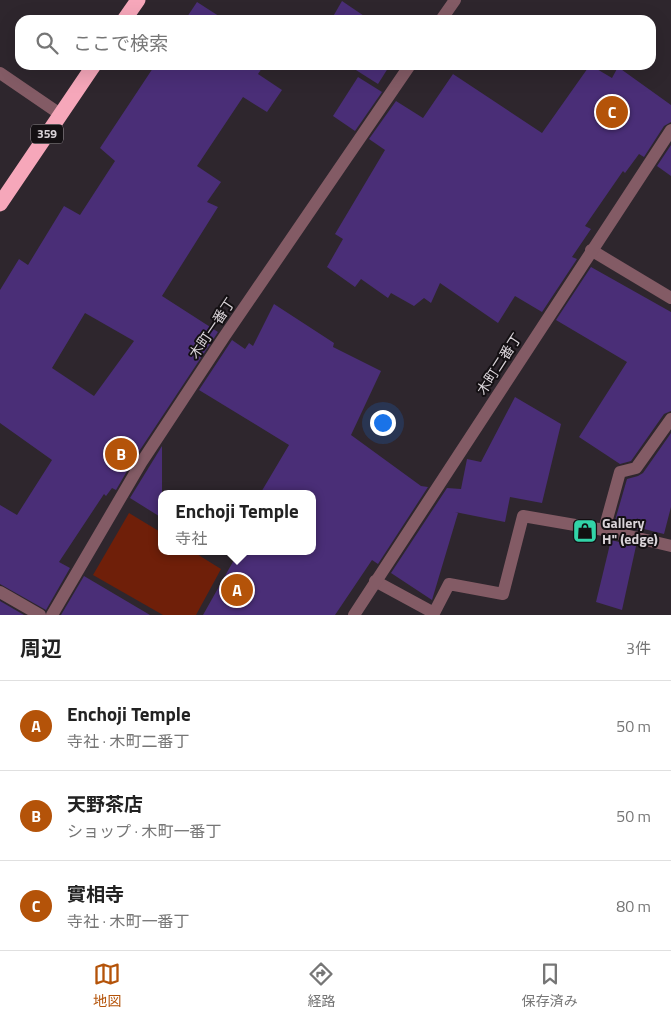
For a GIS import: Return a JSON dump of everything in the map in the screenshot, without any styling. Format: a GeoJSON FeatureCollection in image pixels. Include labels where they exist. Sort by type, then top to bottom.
{"type":"FeatureCollection","features":[{"type":"Feature","properties":{"kind":"highway"},"geometry":{"type":"LineString","coordinates":[[128,15],[138,0]]}},
{"type":"Feature","properties":{"kind":"highway","name":"359"},"geometry":{"type":"LineString","coordinates":[[0,204],[91,70]]}},
{"type":"Feature","properties":{"kind":"street"},"geometry":{"type":"LineString","coordinates":[[444,15],[455,0]]}},
{"type":"Feature","properties":{"kind":"street","name":"木町一番丁"},"geometry":{"type":"LineString","coordinates":[[52,615],[152,447],[224,337],[407,70]]}},
{"type":"Feature","properties":{"kind":"street"},"geometry":{"type":"LineString","coordinates":[[0,74],[60,114]]}},
{"type":"Feature","properties":{"kind":"street","name":"木町二番丁"},"geometry":{"type":"LineString","coordinates":[[354,615],[671,130]]}},
{"type":"Feature","properties":{"kind":"street"},"geometry":{"type":"LineString","coordinates":[[592,250],[671,298]]}},
{"type":"Feature","properties":{"kind":"street"},"geometry":{"type":"LineString","coordinates":[[604,530],[620,472],[636,468],[671,419]]}},
{"type":"Feature","properties":{"kind":"street"},"geometry":{"type":"LineString","coordinates":[[375,581],[434,614],[449,584],[503,594],[523,516],[604,530],[671,546]]}},
{"type":"Feature","properties":{"kind":"street"},"geometry":{"type":"LineString","coordinates":[[0,592],[40,615]]}},
{"type":"Feature","properties":{"kind":"shaded area"},"geometry":{"type":"Polygon","coordinates":[[[129,513],[158,531],[158,555],[198,555],[221,569],[196,615],[163,615],[93,575],[129,513]]]}},
{"type":"Feature","properties":{"kind":"building"},"geometry":{"type":"Polygon","coordinates":[[[342,1],[363,15],[334,15],[342,1]]]}},
{"type":"Feature","properties":{"kind":"building"},"geometry":{"type":"Polygon","coordinates":[[[197,2],[217,15],[188,15],[197,2]]]}},
{"type":"Feature","properties":{"kind":"building"},"geometry":{"type":"Polygon","coordinates":[[[152,70],[261,70],[258,74],[282,90],[267,112],[243,97],[197,166],[221,182],[207,202],[218,207],[162,296],[218,332],[134,459],[116,490],[112,488],[106,496],[104,494],[59,562],[70,568],[46,610],[0,584],[0,505],[17,515],[52,460],[0,423],[0,290],[19,259],[28,265],[64,206],[80,215],[115,161],[100,148],[152,70]],[[85,313],[52,368],[94,396],[134,341],[85,313]]]}},
{"type":"Feature","properties":{"kind":"building"},"geometry":{"type":"Polygon","coordinates":[[[356,70],[387,70],[378,84],[356,70]]]}},
{"type":"Feature","properties":{"kind":"building"},"geometry":{"type":"Polygon","coordinates":[[[586,70],[598,70],[612,78],[616,70],[622,70],[671,105],[671,122],[664,126],[644,157],[639,154],[625,173],[623,171],[585,226],[591,229],[572,257],[577,259],[542,312],[515,296],[498,323],[440,283],[431,303],[424,298],[414,306],[391,293],[388,298],[361,279],[355,287],[327,267],[343,239],[335,234],[385,150],[369,139],[396,101],[423,118],[453,74],[542,133],[586,70]]]}},
{"type":"Feature","properties":{"kind":"building"},"geometry":{"type":"Polygon","coordinates":[[[358,77],[382,92],[355,131],[333,116],[358,77]]]}},
{"type":"Feature","properties":{"kind":"building"},"geometry":{"type":"Polygon","coordinates":[[[671,145],[671,176],[657,166],[671,145]]]}},
{"type":"Feature","properties":{"kind":"building"},"geometry":{"type":"Polygon","coordinates":[[[591,267],[671,312],[671,411],[664,414],[631,461],[620,464],[579,437],[627,362],[556,320],[591,267]]]}},
{"type":"Feature","properties":{"kind":"building"},"geometry":{"type":"Polygon","coordinates":[[[274,304],[334,343],[333,347],[381,371],[351,435],[421,486],[428,487],[378,564],[372,560],[335,615],[203,615],[237,555],[316,555],[316,490],[262,490],[289,445],[199,390],[232,340],[245,349],[249,343],[253,346],[274,304]]]}},
{"type":"Feature","properties":{"kind":"building"},"geometry":{"type":"Polygon","coordinates":[[[515,397],[561,424],[542,503],[510,497],[505,522],[455,512],[458,513],[432,600],[391,573],[447,488],[461,489],[467,459],[481,462],[515,397]]]}},
{"type":"Feature","properties":{"kind":"building"},"geometry":{"type":"Polygon","coordinates":[[[671,433],[671,507],[664,534],[614,524],[627,479],[643,473],[671,433]]]}},
{"type":"Feature","properties":{"kind":"building"},"geometry":{"type":"Polygon","coordinates":[[[162,446],[162,490],[158,490],[158,516],[130,498],[162,446]]]}},
{"type":"Feature","properties":{"kind":"building"},"geometry":{"type":"Polygon","coordinates":[[[611,540],[636,546],[622,610],[596,602],[611,540]]]}},
{"type":"Feature","properties":{"kind":"building"},"geometry":{"type":"Polygon","coordinates":[[[84,576],[150,615],[61,615],[84,576]]]}},
{"type":"Feature","properties":{"kind":"building"},"geometry":{"type":"Polygon","coordinates":[[[0,601],[24,615],[0,615],[0,601]]]}},
{"type":"Feature","properties":{"kind":"place","name":"實相寺"},"geometry":{"type":"Point","coordinates":[612,112]}},
{"type":"Feature","properties":{"kind":"place","name":"天野茶店"},"geometry":{"type":"Point","coordinates":[121,454]}},
{"type":"Feature","properties":{"kind":"place","name":"Gallery H\" (edge)"},"geometry":{"type":"Point","coordinates":[585,531]}},
{"type":"Feature","properties":{"kind":"place","name":"Enchoji Temple"},"geometry":{"type":"Point","coordinates":[237,590]}}]}
